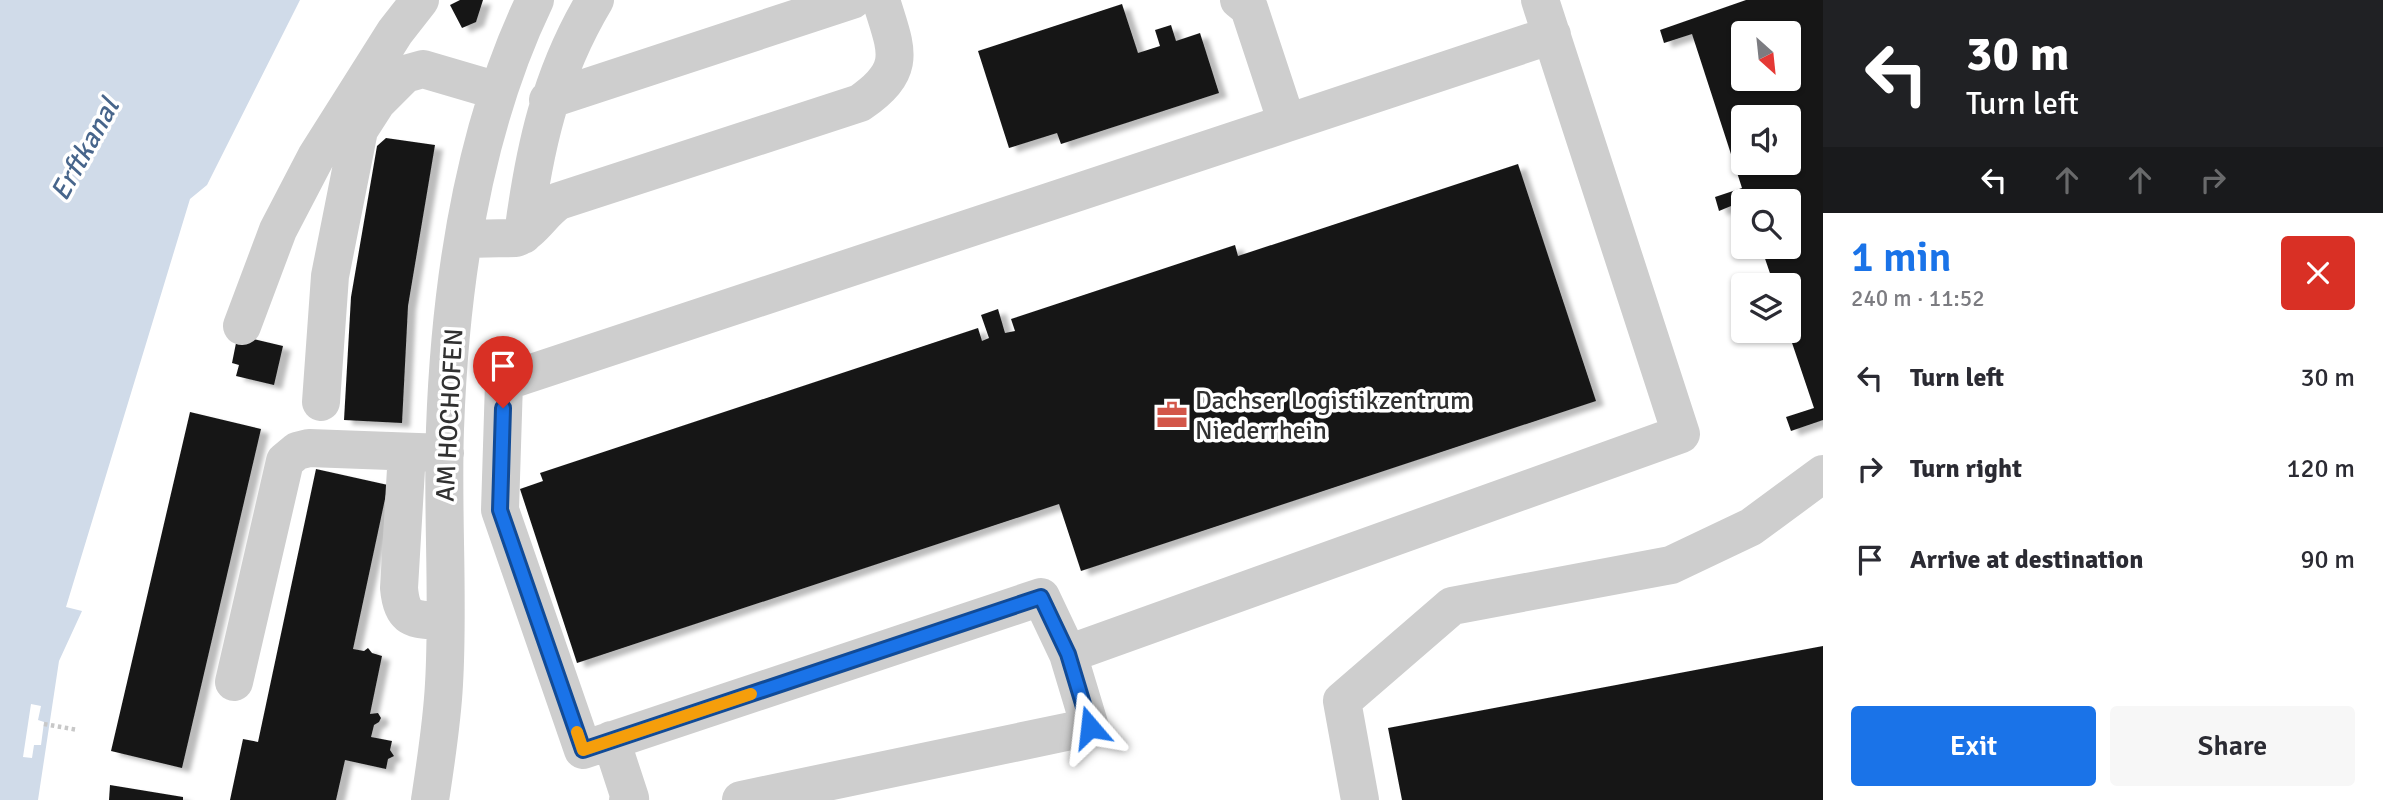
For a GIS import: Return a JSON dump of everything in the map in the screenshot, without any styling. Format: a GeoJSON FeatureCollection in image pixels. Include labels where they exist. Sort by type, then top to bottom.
{"type":"FeatureCollection","features":[{"type":"Feature","properties":{"kind":"street"},"geometry":{"type":"LineString","coordinates":[[242,326],[278,230],[316,157],[395,32],[420,0]]}},
{"type":"Feature","properties":{"kind":"street","name":"AM HOCHOFEN"},"geometry":{"type":"LineString","coordinates":[[430,800],[444,683],[448,376],[465,239],[487,128],[498,90],[535,0]]}},
{"type":"Feature","properties":{"kind":"street"},"geometry":{"type":"LineString","coordinates":[[523,235],[531,170],[548,100],[580,24],[595,0]]}},
{"type":"Feature","properties":{"kind":"street"},"geometry":{"type":"LineString","coordinates":[[548,100],[852,0]]}},
{"type":"Feature","properties":{"kind":"street"},"geometry":{"type":"LineString","coordinates":[[465,239],[516,239],[549,207],[559,201],[860,103],[880,89],[893,69],[896,48],[881,0]]}},
{"type":"Feature","properties":{"kind":"street"},"geometry":{"type":"LineString","coordinates":[[1254,3],[1287,122]]}},
{"type":"Feature","properties":{"kind":"street"},"geometry":{"type":"LineString","coordinates":[[741,800],[1090,727],[1068,654],[1041,597],[583,750],[500,510],[503,382],[1287,122],[1546,18],[1681,434],[1068,654]]}},
{"type":"Feature","properties":{"kind":"street"},"geometry":{"type":"LineString","coordinates":[[321,402],[330,276],[359,130],[377,102],[405,74],[424,69],[498,90]]}},
{"type":"Feature","properties":{"kind":"street"},"geometry":{"type":"LineString","coordinates":[[234,682],[285,461],[297,451],[309,448],[445,453]]}},
{"type":"Feature","properties":{"kind":"street"},"geometry":{"type":"LineString","coordinates":[[407,452],[400,603],[404,612],[414,618],[445,622]]}},
{"type":"Feature","properties":{"kind":"street"},"geometry":{"type":"LineString","coordinates":[[1360,800],[1342,701],[1452,606],[1671,565],[1751,527],[1823,474]]}},
{"type":"Feature","properties":{"kind":"street"},"geometry":{"type":"LineString","coordinates":[[611,740],[639,799]]}},
{"type":"Feature","properties":{"kind":"path"},"geometry":{"type":"LineString","coordinates":[[46,725],[78,730]]}},
{"type":"Feature","properties":{"kind":"water","name":"Erftkanal"},"geometry":{"type":"Polygon","coordinates":[[[0,0],[300,0],[207,185],[190,199],[66,607],[82,611],[59,661],[38,800],[0,800],[0,0]]]}},
{"type":"Feature","properties":{"kind":"pier"},"geometry":{"type":"Polygon","coordinates":[[[31,704],[41,706],[38,720],[44,722],[41,745],[34,745],[32,758],[23,757],[31,704]]]}},
{"type":"Feature","properties":{"kind":"building"},"geometry":{"type":"Polygon","coordinates":[[[460,0],[483,0],[476,22],[462,28],[450,5],[460,0]]]}},
{"type":"Feature","properties":{"kind":"building"},"geometry":{"type":"Polygon","coordinates":[[[1746,0],[1823,0],[1823,420],[1791,431],[1786,417],[1814,408],[1792,343],[1801,343],[1801,273],[1770,273],[1765,259],[1801,259],[1801,189],[1739,189],[1742,188],[1738,175],[1801,175],[1801,105],[1731,105],[1731,154],[1692,34],[1664,43],[1660,30],[1746,0]]]}},
{"type":"Feature","properties":{"kind":"building"},"geometry":{"type":"Polygon","coordinates":[[[1122,4],[1138,53],[1160,46],[1155,30],[1171,25],[1176,41],[1200,33],[1219,93],[1061,144],[1057,133],[1009,148],[978,51],[1122,4]]]}},
{"type":"Feature","properties":{"kind":"building"},"geometry":{"type":"Polygon","coordinates":[[[386,138],[435,145],[408,306],[402,423],[344,420],[351,297],[377,146],[386,138]]]}},
{"type":"Feature","properties":{"kind":"building"},"geometry":{"type":"Polygon","coordinates":[[[1518,164],[1596,401],[1081,571],[1059,504],[577,663],[520,489],[543,481],[540,473],[978,328],[982,341],[989,338],[981,315],[998,309],[1005,333],[1015,331],[1011,319],[1235,245],[1238,256],[1518,164]]]}},
{"type":"Feature","properties":{"kind":"building"},"geometry":{"type":"Polygon","coordinates":[[[1731,192],[1731,206],[1719,211],[1715,197],[1731,192]]]}},
{"type":"Feature","properties":{"kind":"building"},"geometry":{"type":"Polygon","coordinates":[[[245,337],[283,346],[274,385],[236,376],[239,365],[232,363],[236,343],[245,337]]]}},
{"type":"Feature","properties":{"kind":"building"},"geometry":{"type":"Polygon","coordinates":[[[190,412],[261,429],[182,768],[111,751],[190,412]]]}},
{"type":"Feature","properties":{"kind":"building"},"geometry":{"type":"Polygon","coordinates":[[[316,469],[388,485],[353,649],[364,651],[368,648],[372,653],[382,656],[370,714],[378,713],[381,718],[374,725],[371,737],[392,741],[390,750],[394,756],[388,759],[386,769],[345,760],[336,800],[230,800],[243,739],[258,742],[316,469]]]}},
{"type":"Feature","properties":{"kind":"building"},"geometry":{"type":"Polygon","coordinates":[[[1823,646],[1823,800],[1402,800],[1388,728],[1823,646]]]}},
{"type":"Feature","properties":{"kind":"building"},"geometry":{"type":"Polygon","coordinates":[[[110,785],[183,797],[183,800],[109,800],[110,785]]]}},
{"type":"Feature","properties":{"kind":"slow traffic"},"geometry":{"type":"LineString","coordinates":[[577,732],[583,750],[751,694]]}},
{"type":"Feature","properties":{"kind":"place","name":"Dachser Logistikzentrum Niederrhein"},"geometry":{"type":"Point","coordinates":[1172,415]}},
{"type":"Feature","properties":{"kind":"route"},"geometry":{"type":"LineString","coordinates":[[503,408],[500,510],[583,750],[1041,597],[1068,654],[1090,727]]}}]}
